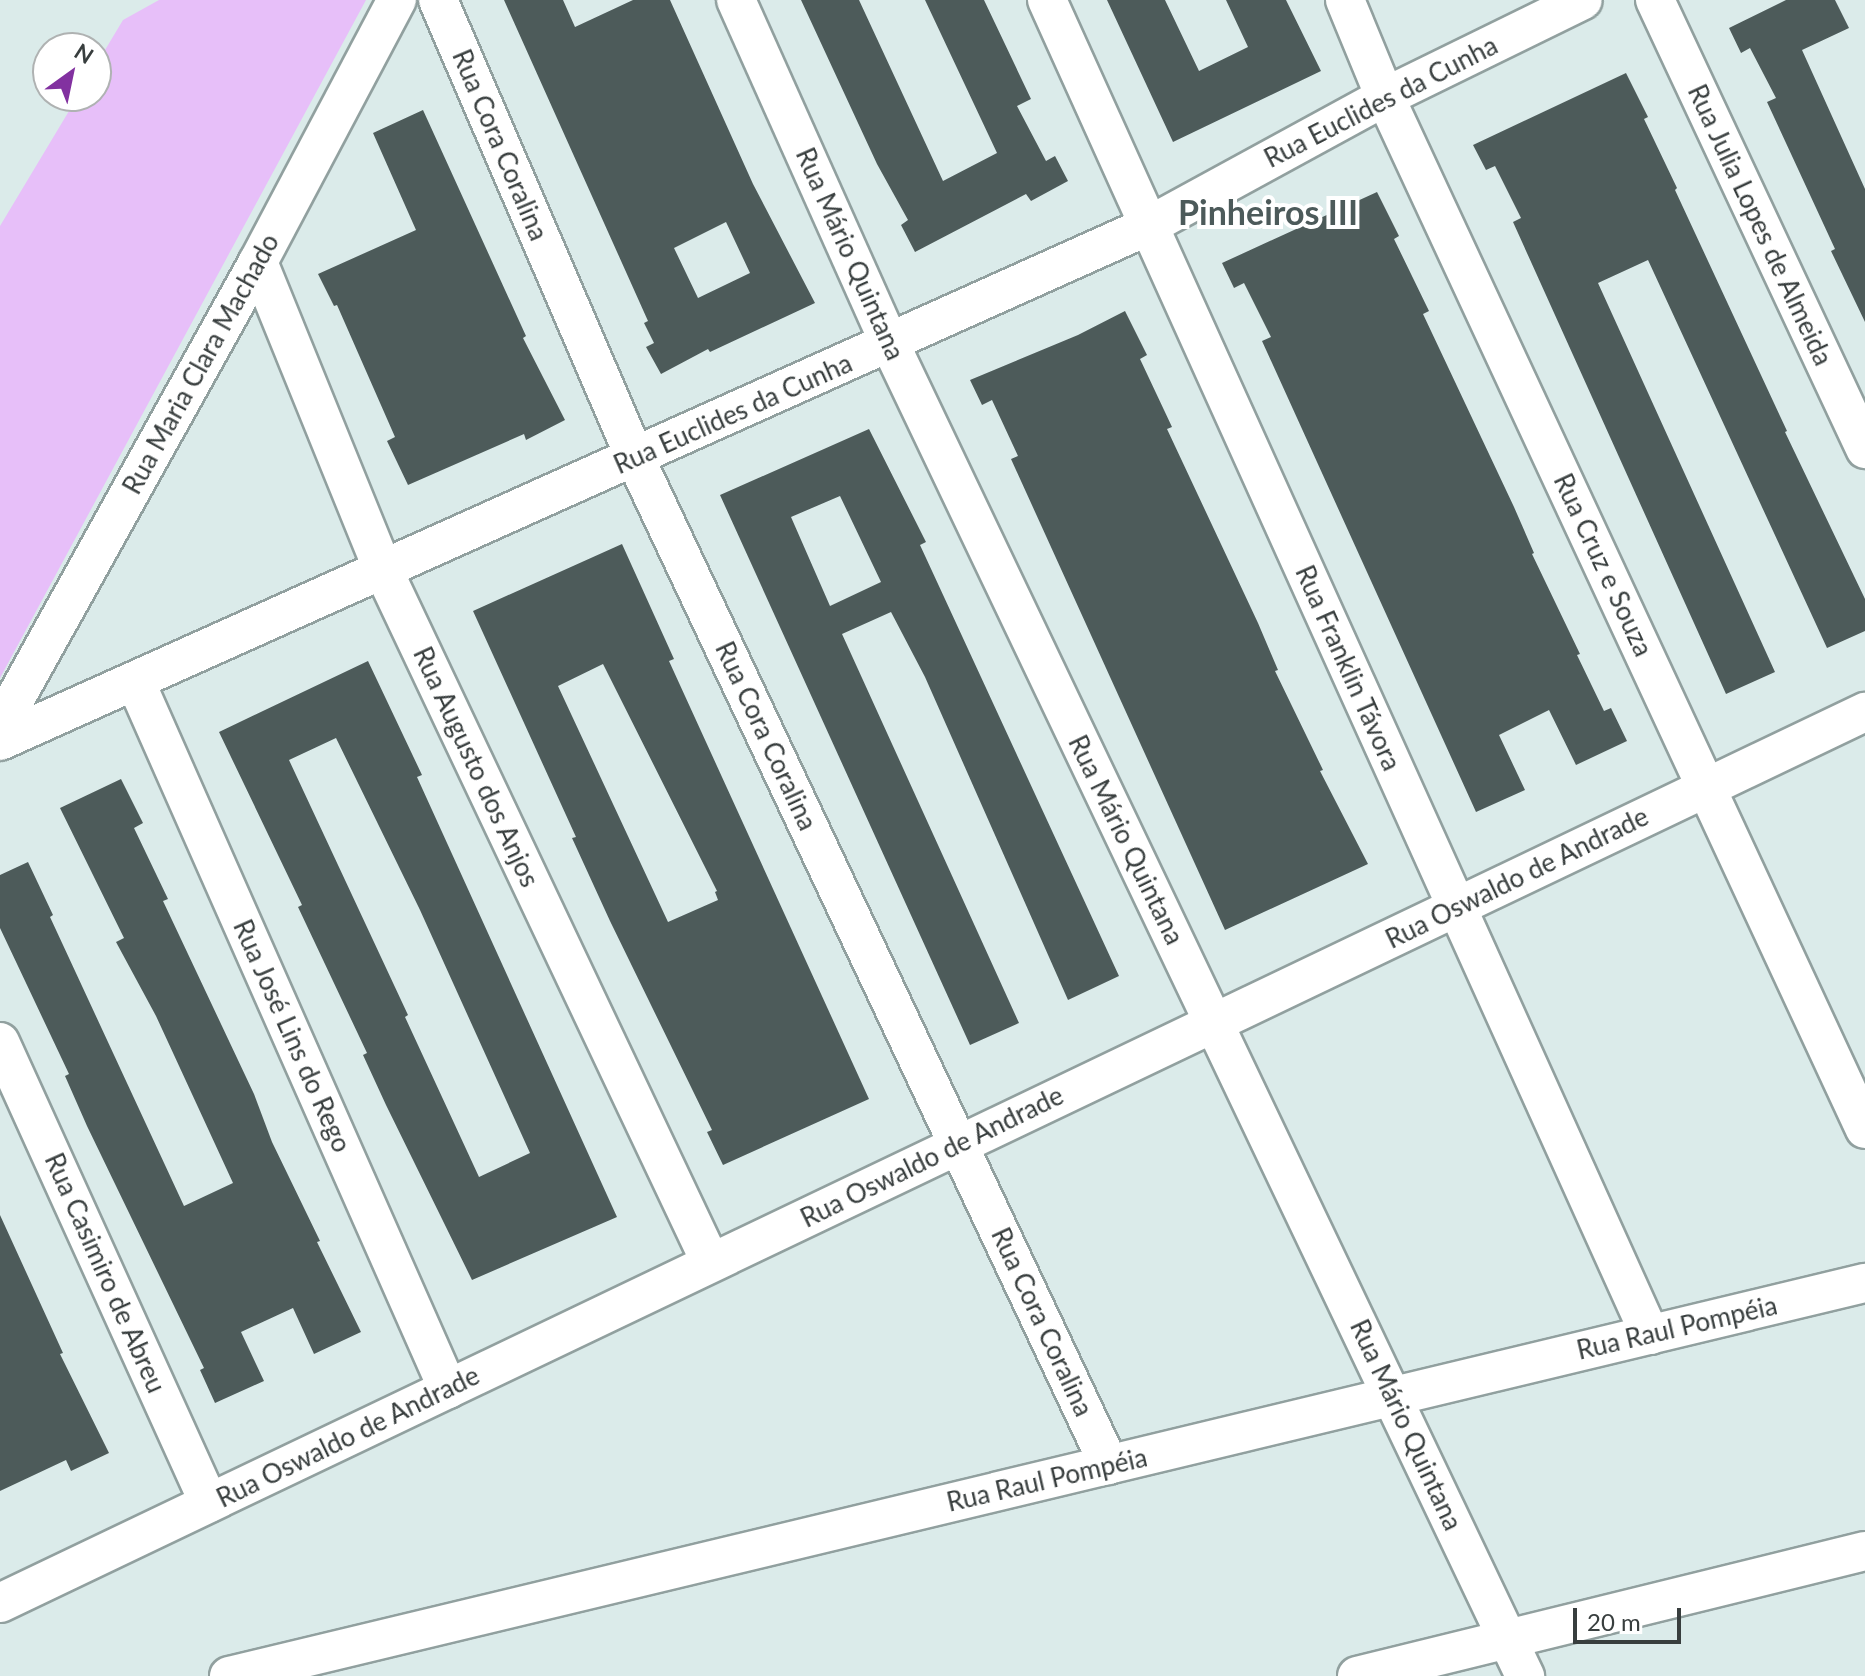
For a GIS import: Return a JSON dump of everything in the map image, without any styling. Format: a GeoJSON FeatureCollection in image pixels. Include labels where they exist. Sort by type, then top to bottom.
{"type":"FeatureCollection","features":[{"type":"Feature","properties":{"kind":"street","name":"Rua Maria Clara Machado"},"geometry":{"type":"LineString","coordinates":[[0,726],[258,262],[397,0]]}},
{"type":"Feature","properties":{"kind":"street","name":"Rua Cora Coralina"},"geometry":{"type":"LineString","coordinates":[[438,0],[635,458],[1109,1465]]}},
{"type":"Feature","properties":{"kind":"street","name":"Rua Mário Quintana"},"geometry":{"type":"LineString","coordinates":[[736,0],[890,344],[1525,1676]]}},
{"type":"Feature","properties":{"kind":"street","name":"Rua Franklin Távora"},"geometry":{"type":"LineString","coordinates":[[1047,0],[1650,1335]]}},
{"type":"Feature","properties":{"kind":"street","name":"Rua Cruz e Souza"},"geometry":{"type":"LineString","coordinates":[[1345,0],[1385,97],[1865,1129]]}},
{"type":"Feature","properties":{"kind":"street","name":"Rua Euclides da Cunha"},"geometry":{"type":"LineString","coordinates":[[0,741],[384,572],[766,396],[890,344],[1148,226],[1385,97],[1583,0]]}},
{"type":"Feature","properties":{"kind":"street","name":"Rua Julia Lopes de Almeida"},"geometry":{"type":"LineString","coordinates":[[1655,0],[1865,449]]}},
{"type":"Feature","properties":{"kind":"street","name":"Rua Augusto dos Anjos"},"geometry":{"type":"LineString","coordinates":[[258,262],[384,572],[711,1263]]}},
{"type":"Feature","properties":{"kind":"street","name":"Rua José Lins do Rego"},"geometry":{"type":"LineString","coordinates":[[136,683],[448,1389]]}},
{"type":"Feature","properties":{"kind":"street","name":"Rua Oswaldo de Andrade"},"geometry":{"type":"LineString","coordinates":[[0,1603],[1865,712]]}},
{"type":"Feature","properties":{"kind":"street","name":"Rua Casimiro de Abreu"},"geometry":{"type":"LineString","coordinates":[[0,1042],[209,1503]]}},
{"type":"Feature","properties":{"kind":"street","name":"Rua Raul Pompéia"},"geometry":{"type":"LineString","coordinates":[[229,1676],[1865,1283]]}},
{"type":"Feature","properties":{"kind":"street"},"geometry":{"type":"LineString","coordinates":[[1357,1676],[1865,1551]]}},
{"type":"Feature","properties":{"kind":"shaded area"},"geometry":{"type":"Polygon","coordinates":[[[159,0],[366,0],[0,678],[0,226],[68,112],[112,112],[112,38],[123,20],[159,0]]]}},
{"type":"Feature","properties":{"kind":"building"},"geometry":{"type":"Polygon","coordinates":[[[504,0],[563,0],[575,27],[633,0],[670,0],[753,184],[815,303],[710,352],[708,349],[661,374],[646,347],[654,343],[644,323],[648,321],[504,0]],[[726,222],[674,248],[698,298],[750,273],[726,222]]]}},
{"type":"Feature","properties":{"kind":"building"},"geometry":{"type":"Polygon","coordinates":[[[801,0],[859,0],[943,181],[997,153],[925,0],[984,0],[1031,99],[1017,106],[1046,161],[1055,156],[1068,181],[1031,201],[1026,194],[915,252],[901,225],[908,220],[877,164],[801,0]]]}},
{"type":"Feature","properties":{"kind":"building"},"geometry":{"type":"Polygon","coordinates":[[[1107,0],[1165,0],[1199,71],[1248,47],[1226,0],[1286,0],[1321,71],[1173,142],[1107,0]]]}},
{"type":"Feature","properties":{"kind":"building"},"geometry":{"type":"Polygon","coordinates":[[[1786,0],[1835,0],[1849,28],[1802,50],[1865,189],[1865,322],[1767,102],[1776,98],[1750,48],[1741,53],[1729,28],[1786,0]]]}},
{"type":"Feature","properties":{"kind":"building"},"geometry":{"type":"Polygon","coordinates":[[[1626,73],[1648,117],[1644,119],[1677,188],[1675,190],[1865,599],[1865,631],[1827,648],[1648,260],[1598,283],[1775,672],[1726,694],[1513,222],[1521,218],[1495,166],[1486,170],[1473,145],[1626,73]]]}},
{"type":"Feature","properties":{"kind":"building"},"geometry":{"type":"Polygon","coordinates":[[[423,110],[526,336],[523,338],[565,420],[526,440],[524,434],[408,485],[387,441],[395,437],[337,305],[334,306],[318,274],[416,230],[373,133],[423,110]]]}},
{"type":"Feature","properties":{"kind":"building"},"geometry":{"type":"Polygon","coordinates":[[[1377,192],[1399,236],[1394,239],[1429,311],[1423,314],[1514,507],[1532,554],[1580,654],[1577,655],[1604,711],[1611,708],[1627,741],[1576,765],[1549,710],[1499,735],[1525,790],[1476,812],[1262,341],[1271,337],[1244,283],[1234,288],[1222,263],[1377,192]]]}},
{"type":"Feature","properties":{"kind":"building"},"geometry":{"type":"Polygon","coordinates":[[[1125,311],[1147,355],[1140,359],[1172,427],[1167,429],[1258,623],[1278,670],[1275,671],[1323,770],[1320,771],[1368,864],[1225,930],[1011,459],[1018,456],[992,400],[982,405],[970,380],[1078,335],[1125,311]]]}},
{"type":"Feature","properties":{"kind":"building"},"geometry":{"type":"Polygon","coordinates":[[[869,429],[926,542],[920,545],[1119,976],[1068,1000],[925,677],[891,612],[842,634],[1019,1023],[970,1045],[720,495],[869,429]],[[840,496],[791,517],[830,606],[881,582],[840,496]]]}},
{"type":"Feature","properties":{"kind":"building"},"geometry":{"type":"Polygon","coordinates":[[[622,544],[674,659],[669,661],[869,1099],[723,1165],[707,1132],[712,1130],[610,921],[572,838],[576,837],[473,611],[622,544]],[[603,664],[558,686],[668,922],[718,900],[717,891],[603,664]]]}},
{"type":"Feature","properties":{"kind":"building"},"geometry":{"type":"Polygon","coordinates":[[[368,661],[422,775],[417,777],[617,1217],[472,1280],[386,1105],[363,1055],[367,1053],[298,907],[302,905],[219,732],[368,661]],[[336,738],[289,760],[408,1015],[405,1017],[479,1177],[530,1153],[420,910],[336,738]]]}},
{"type":"Feature","properties":{"kind":"building"},"geometry":{"type":"Polygon","coordinates":[[[121,779],[143,823],[134,828],[168,899],[163,901],[254,1094],[272,1142],[320,1241],[317,1242],[361,1332],[314,1354],[293,1308],[241,1332],[264,1381],[215,1403],[200,1370],[204,1368],[87,1126],[65,1076],[69,1074],[0,928],[0,875],[28,862],[53,915],[50,917],[184,1206],[233,1183],[156,1016],[116,942],[124,938],[60,808],[121,779]]]}},
{"type":"Feature","properties":{"kind":"building"},"geometry":{"type":"Polygon","coordinates":[[[0,1215],[63,1353],[60,1354],[109,1453],[71,1471],[66,1460],[0,1491],[0,1215]]]}},
{"type":"Feature","properties":{"kind":"district","name":"Pinheiros III"},"geometry":{"type":"Point","coordinates":[1268,212]}}]}
